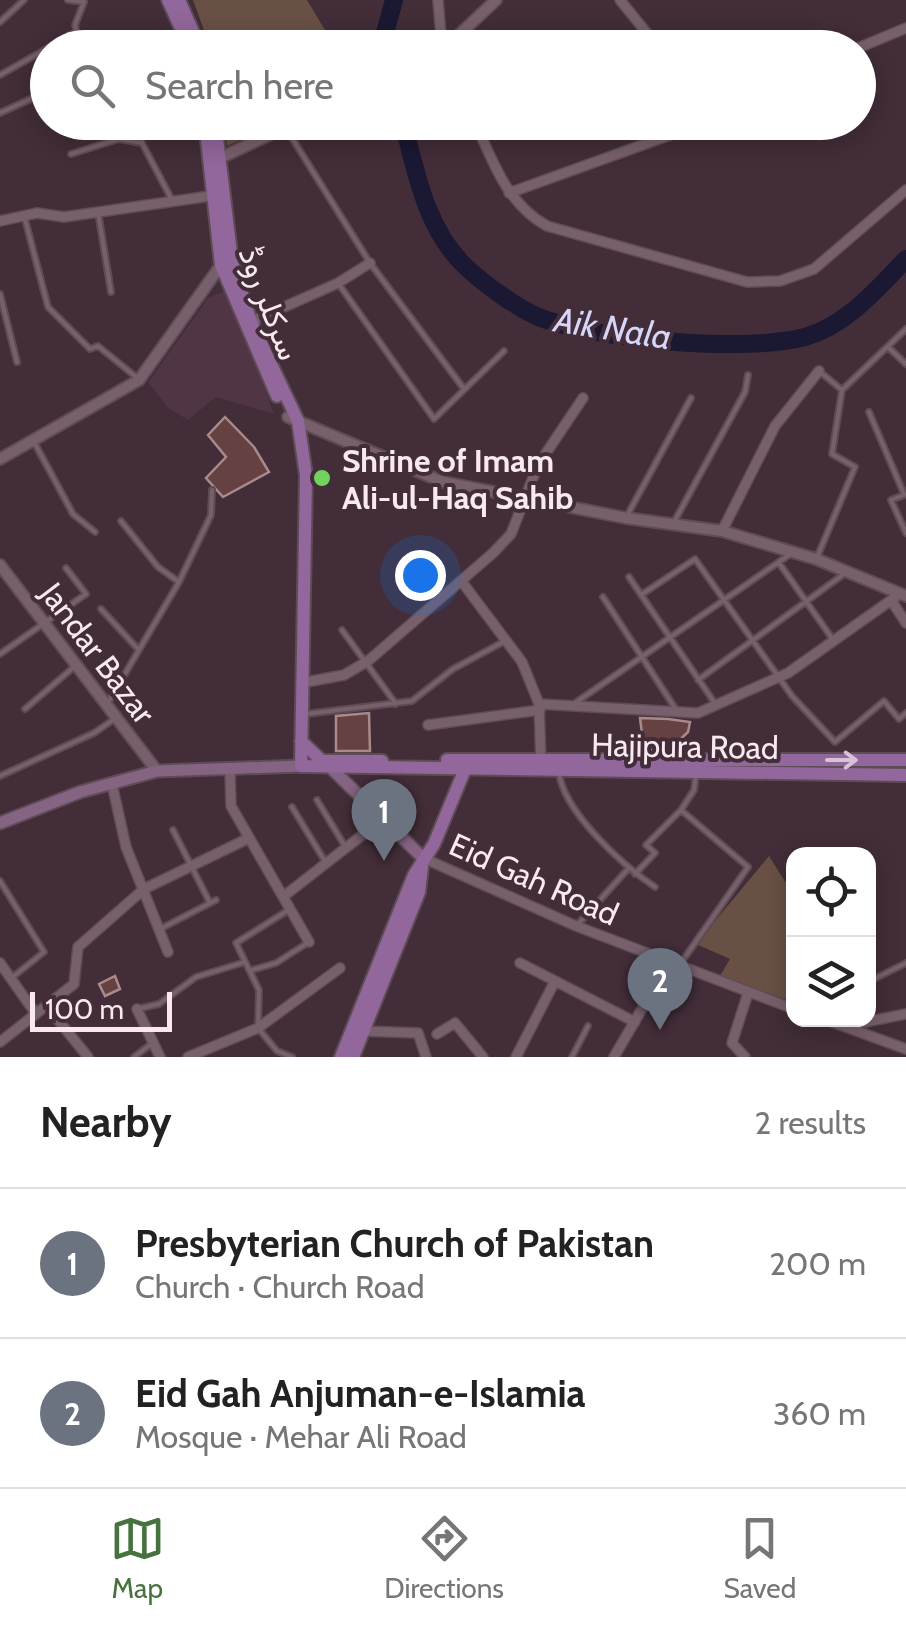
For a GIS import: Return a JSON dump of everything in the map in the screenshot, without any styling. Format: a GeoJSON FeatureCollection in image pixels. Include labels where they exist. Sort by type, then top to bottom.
{"type":"FeatureCollection","features":[{"type":"Feature","properties":{"kind":"main road"},"geometry":{"type":"LineString","coordinates":[[168,0],[182,30]]}},
{"type":"Feature","properties":{"kind":"main road"},"geometry":{"type":"LineString","coordinates":[[180,0],[192,30]]}},
{"type":"Feature","properties":{"kind":"main road","name":"سرکلر روڈ"},"geometry":{"type":"LineString","coordinates":[[209,140],[247,323]]}},
{"type":"Feature","properties":{"kind":"main road","name":"سرکلر روڈ"},"geometry":{"type":"LineString","coordinates":[[215,140],[210,196],[220,265],[293,418],[306,475],[301,766]]}},
{"type":"Feature","properties":{"kind":"main road"},"geometry":{"type":"LineString","coordinates":[[300,739],[322,761],[466,764]]}},
{"type":"Feature","properties":{"kind":"main road"},"geometry":{"type":"LineString","coordinates":[[541,765],[906,760]]}},
{"type":"Feature","properties":{"kind":"main road"},"geometry":{"type":"LineString","coordinates":[[0,823],[157,771],[466,764]]}},
{"type":"Feature","properties":{"kind":"main road"},"geometry":{"type":"LineString","coordinates":[[341,1057],[422,858],[434,844],[466,764]]}},
{"type":"Feature","properties":{"kind":"main road","name":"Hajipura Road"},"geometry":{"type":"LineString","coordinates":[[466,764],[541,765],[558,772],[906,776]]}},
{"type":"Feature","properties":{"kind":"main road"},"geometry":{"type":"LineString","coordinates":[[333,770],[422,858]]}},
{"type":"Feature","properties":{"kind":"main road"},"geometry":{"type":"LineString","coordinates":[[352,1057],[419,892],[422,858]]}},
{"type":"Feature","properties":{"kind":"street"},"geometry":{"type":"LineString","coordinates":[[438,0],[441,30]]}},
{"type":"Feature","properties":{"kind":"street"},"geometry":{"type":"LineString","coordinates":[[463,30],[496,0]]}},
{"type":"Feature","properties":{"kind":"street"},"geometry":{"type":"LineString","coordinates":[[620,0],[645,30]]}},
{"type":"Feature","properties":{"kind":"street"},"geometry":{"type":"LineString","coordinates":[[876,40],[906,28]]}},
{"type":"Feature","properties":{"kind":"street"},"geometry":{"type":"LineString","coordinates":[[214,160],[260,140]]}},
{"type":"Feature","properties":{"kind":"street"},"geometry":{"type":"LineString","coordinates":[[484,140],[520,208],[547,226],[746,282],[801,277],[906,190]]}},
{"type":"Feature","properties":{"kind":"street"},"geometry":{"type":"LineString","coordinates":[[509,193],[657,140]]}},
{"type":"Feature","properties":{"kind":"street"},"geometry":{"type":"LineString","coordinates":[[0,221],[25,219],[36,213],[64,217],[210,196]]}},
{"type":"Feature","properties":{"kind":"street"},"geometry":{"type":"LineString","coordinates":[[247,323],[338,284],[370,263]]}},
{"type":"Feature","properties":{"kind":"street"},"geometry":{"type":"LineString","coordinates":[[0,460],[139,380],[220,265]]}},
{"type":"Feature","properties":{"kind":"street"},"geometry":{"type":"LineString","coordinates":[[722,531],[774,426],[819,371]]}},
{"type":"Feature","properties":{"kind":"street"},"geometry":{"type":"LineString","coordinates":[[301,683],[344,675],[368,661],[462,582],[511,534],[538,464],[583,398]]}},
{"type":"Feature","properties":{"kind":"street"},"geometry":{"type":"LineString","coordinates":[[293,418],[443,482],[626,518],[722,531],[816,559],[898,598],[906,624]]}},
{"type":"Feature","properties":{"kind":"street","name":"Jandar Bazar"},"geometry":{"type":"LineString","coordinates":[[0,565],[157,771]]}},
{"type":"Feature","properties":{"kind":"street"},"geometry":{"type":"LineString","coordinates":[[462,582],[522,662],[540,707],[541,765]]}},
{"type":"Feature","properties":{"kind":"street"},"geometry":{"type":"LineString","coordinates":[[428,725],[540,707],[698,713],[779,677],[898,598]]}},
{"type":"Feature","properties":{"kind":"street"},"geometry":{"type":"LineString","coordinates":[[230,771],[230,806],[309,942]]}},
{"type":"Feature","properties":{"kind":"street"},"geometry":{"type":"LineString","coordinates":[[112,784],[126,847],[162,928],[168,952]]}},
{"type":"Feature","properties":{"kind":"street"},"geometry":{"type":"LineString","coordinates":[[284,896],[383,819]]}},
{"type":"Feature","properties":{"kind":"street"},"geometry":{"type":"LineString","coordinates":[[0,1042],[74,984],[78,947],[144,889],[247,838]]}},
{"type":"Feature","properties":{"kind":"street","name":"Eid Gah Road"},"geometry":{"type":"LineString","coordinates":[[422,858],[673,966],[786,1006]]}},
{"type":"Feature","properties":{"kind":"street"},"geometry":{"type":"LineString","coordinates":[[0,963],[36,1014]]}},
{"type":"Feature","properties":{"kind":"street"},"geometry":{"type":"LineString","coordinates":[[520,963],[635,1022]]}},
{"type":"Feature","properties":{"kind":"street"},"geometry":{"type":"LineString","coordinates":[[614,1057],[673,966]]}},
{"type":"Feature","properties":{"kind":"street"},"geometry":{"type":"LineString","coordinates":[[188,1057],[258,1028],[340,968]]}},
{"type":"Feature","properties":{"kind":"street"},"geometry":{"type":"LineString","coordinates":[[516,1057],[555,981]]}},
{"type":"Feature","properties":{"kind":"street"},"geometry":{"type":"LineString","coordinates":[[745,1057],[732,1043],[748,993]]}},
{"type":"Feature","properties":{"kind":"street"},"geometry":{"type":"LineString","coordinates":[[46,1005],[88,1057]]}},
{"type":"Feature","properties":{"kind":"street"},"geometry":{"type":"LineString","coordinates":[[137,1008],[160,1057]]}},
{"type":"Feature","properties":{"kind":"street"},"geometry":{"type":"LineString","coordinates":[[876,1020],[906,1014]]}},
{"type":"Feature","properties":{"kind":"street"},"geometry":{"type":"LineString","coordinates":[[437,1034],[456,1023],[483,1057]]}},
{"type":"Feature","properties":{"kind":"street"},"geometry":{"type":"LineString","coordinates":[[847,1027],[906,1049]]}},
{"type":"Feature","properties":{"kind":"street"},"geometry":{"type":"LineString","coordinates":[[362,1031],[418,1033],[426,1057]]}},
{"type":"Feature","properties":{"kind":"lane"},"geometry":{"type":"LineString","coordinates":[[0,22],[24,0]]}},
{"type":"Feature","properties":{"kind":"lane"},"geometry":{"type":"LineString","coordinates":[[68,0],[86,1],[77,30]]}},
{"type":"Feature","properties":{"kind":"lane"},"geometry":{"type":"LineString","coordinates":[[0,75],[30,58]]}},
{"type":"Feature","properties":{"kind":"lane"},"geometry":{"type":"LineString","coordinates":[[0,114],[30,100]]}},
{"type":"Feature","properties":{"kind":"lane"},"geometry":{"type":"LineString","coordinates":[[70,154],[113,140]]}},
{"type":"Feature","properties":{"kind":"lane"},"geometry":{"type":"LineString","coordinates":[[128,140],[142,143]]}},
{"type":"Feature","properties":{"kind":"lane"},"geometry":{"type":"LineString","coordinates":[[141,140],[174,202]]}},
{"type":"Feature","properties":{"kind":"lane"},"geometry":{"type":"LineString","coordinates":[[300,140],[370,263],[464,389]]}},
{"type":"Feature","properties":{"kind":"lane"},"geometry":{"type":"LineString","coordinates":[[98,212],[111,292]]}},
{"type":"Feature","properties":{"kind":"lane"},"geometry":{"type":"LineString","coordinates":[[25,219],[48,307],[90,349],[98,346],[139,380]]}},
{"type":"Feature","properties":{"kind":"lane"},"geometry":{"type":"LineString","coordinates":[[338,284],[434,419],[504,351]]}},
{"type":"Feature","properties":{"kind":"lane"},"geometry":{"type":"LineString","coordinates":[[0,294],[17,362]]}},
{"type":"Feature","properties":{"kind":"lane"},"geometry":{"type":"LineString","coordinates":[[816,559],[855,467],[832,454],[842,390],[906,329]]}},
{"type":"Feature","properties":{"kind":"lane"},"geometry":{"type":"LineString","coordinates":[[888,347],[906,364]]}},
{"type":"Feature","properties":{"kind":"lane"},"geometry":{"type":"LineString","coordinates":[[819,371],[842,390]]}},
{"type":"Feature","properties":{"kind":"lane"},"geometry":{"type":"LineString","coordinates":[[672,526],[746,392],[748,376]]}},
{"type":"Feature","properties":{"kind":"lane"},"geometry":{"type":"LineString","coordinates":[[626,518],[691,398]]}},
{"type":"Feature","properties":{"kind":"lane"},"geometry":{"type":"LineString","coordinates":[[869,412],[905,494],[891,500],[906,534]]}},
{"type":"Feature","properties":{"kind":"lane"},"geometry":{"type":"LineString","coordinates":[[33,439],[73,514],[95,532]]}},
{"type":"Feature","properties":{"kind":"lane"},"geometry":{"type":"LineString","coordinates":[[106,705],[120,688],[137,648],[179,582],[211,515],[212,490]]}},
{"type":"Feature","properties":{"kind":"lane"},"geometry":{"type":"LineString","coordinates":[[122,521],[158,567],[179,582]]}},
{"type":"Feature","properties":{"kind":"lane"},"geometry":{"type":"LineString","coordinates":[[572,706],[792,553]]}},
{"type":"Feature","properties":{"kind":"lane"},"geometry":{"type":"LineString","coordinates":[[642,595],[695,559],[750,642],[834,742],[884,701],[899,719],[906,713]]}},
{"type":"Feature","properties":{"kind":"lane"},"geometry":{"type":"LineString","coordinates":[[778,562],[834,640]]}},
{"type":"Feature","properties":{"kind":"lane"},"geometry":{"type":"LineString","coordinates":[[0,654],[86,594],[66,568]]}},
{"type":"Feature","properties":{"kind":"lane"},"geometry":{"type":"LineString","coordinates":[[698,680],[845,573]]}},
{"type":"Feature","properties":{"kind":"lane"},"geometry":{"type":"LineString","coordinates":[[629,576],[716,705]]}},
{"type":"Feature","properties":{"kind":"lane"},"geometry":{"type":"LineString","coordinates":[[603,597],[678,712]]}},
{"type":"Feature","properties":{"kind":"lane"},"geometry":{"type":"LineString","coordinates":[[101,609],[137,648]]}},
{"type":"Feature","properties":{"kind":"lane"},"geometry":{"type":"LineString","coordinates":[[342,630],[396,704]]}},
{"type":"Feature","properties":{"kind":"lane"},"geometry":{"type":"LineString","coordinates":[[300,714],[412,701],[454,669],[507,640]]}},
{"type":"Feature","properties":{"kind":"lane"},"geometry":{"type":"LineString","coordinates":[[25,709],[76,665]]}},
{"type":"Feature","properties":{"kind":"lane"},"geometry":{"type":"LineString","coordinates":[[0,776],[94,734],[116,718]]}},
{"type":"Feature","properties":{"kind":"lane"},"geometry":{"type":"LineString","coordinates":[[558,772],[561,792],[628,868],[654,887]]}},
{"type":"Feature","properties":{"kind":"lane"},"geometry":{"type":"LineString","coordinates":[[635,874],[654,853],[646,846],[681,810],[694,790],[696,774]]}},
{"type":"Feature","properties":{"kind":"lane"},"geometry":{"type":"LineString","coordinates":[[317,800],[346,848]]}},
{"type":"Feature","properties":{"kind":"lane"},"geometry":{"type":"LineString","coordinates":[[292,807],[326,863]]}},
{"type":"Feature","properties":{"kind":"lane"},"geometry":{"type":"LineString","coordinates":[[673,966],[748,868],[681,810]]}},
{"type":"Feature","properties":{"kind":"lane"},"geometry":{"type":"LineString","coordinates":[[173,830],[210,903]]}},
{"type":"Feature","properties":{"kind":"lane"},"geometry":{"type":"LineString","coordinates":[[576,926],[628,868]]}},
{"type":"Feature","properties":{"kind":"lane"},"geometry":{"type":"LineString","coordinates":[[0,882],[44,952],[11,979]]}},
{"type":"Feature","properties":{"kind":"lane"},"geometry":{"type":"LineString","coordinates":[[162,928],[216,900]]}},
{"type":"Feature","properties":{"kind":"lane"},"geometry":{"type":"LineString","coordinates":[[292,909],[236,942],[259,990],[258,1028],[278,1050],[292,1057]]}},
{"type":"Feature","properties":{"kind":"lane"},"geometry":{"type":"LineString","coordinates":[[250,971],[276,963],[309,942]]}},
{"type":"Feature","properties":{"kind":"lane"},"geometry":{"type":"LineString","coordinates":[[137,1008],[159,1004],[196,977],[246,962]]}},
{"type":"Feature","properties":{"kind":"lane"},"geometry":{"type":"LineString","coordinates":[[876,978],[906,963]]}},
{"type":"Feature","properties":{"kind":"lane"},"geometry":{"type":"LineString","coordinates":[[572,1057],[588,1026]]}},
{"type":"Feature","properties":{"kind":"lane"},"geometry":{"type":"LineString","coordinates":[[134,1057],[154,1042]]}},
{"type":"Feature","properties":{"kind":"shaded area"},"geometry":{"type":"Polygon","coordinates":[[[193,0],[307,0],[325,30],[204,30],[193,0]]]}},
{"type":"Feature","properties":{"kind":"shaded area"},"geometry":{"type":"Polygon","coordinates":[[[228,289],[274,414],[216,397],[188,420],[168,408],[148,382],[208,298],[228,289]]]}},
{"type":"Feature","properties":{"kind":"shaded area"},"geometry":{"type":"Polygon","coordinates":[[[769,856],[786,883],[786,998],[780,1004],[717,981],[730,959],[696,944],[769,856]]]}},
{"type":"Feature","properties":{"kind":"building","name":"Shrine of Imam Ali-ul-Haq Sahib"},"geometry":{"type":"Polygon","coordinates":[[[225,417],[254,447],[269,472],[223,497],[206,478],[226,457],[208,435],[225,417]]]}},
{"type":"Feature","properties":{"kind":"building"},"geometry":{"type":"Polygon","coordinates":[[[369,713],[370,751],[336,751],[336,716],[369,713]]]}},
{"type":"Feature","properties":{"kind":"building"},"geometry":{"type":"Polygon","coordinates":[[[640,718],[690,722],[688,732],[669,750],[644,750],[640,718]]]}},
{"type":"Feature","properties":{"kind":"building"},"geometry":{"type":"Polygon","coordinates":[[[115,976],[120,989],[105,996],[99,984],[115,976]]]}},
{"type":"Feature","properties":{"kind":"waterway","name":"Aik Nala"},"geometry":{"type":"LineString","coordinates":[[386,30],[394,0]]}},
{"type":"Feature","properties":{"kind":"waterway","name":"Aik Nala"},"geometry":{"type":"LineString","coordinates":[[408,140],[424,199],[452,252],[473,274],[512,302],[541,318],[567,326],[634,338],[710,344],[779,342],[805,337],[848,315],[906,259]]}},
{"type":"Feature","properties":{"kind":"place","name":"Shrine of Imam Ali-ul-Haq Sahib"},"geometry":{"type":"Point","coordinates":[322,478]}},
{"type":"Feature","properties":{"kind":"place","name":"Presbyterian Church of Pakistan"},"geometry":{"type":"Point","coordinates":[384,861]}},
{"type":"Feature","properties":{"kind":"place","name":"Eid Gah Anjuman-e-Islamia"},"geometry":{"type":"Point","coordinates":[660,1030]}}]}
